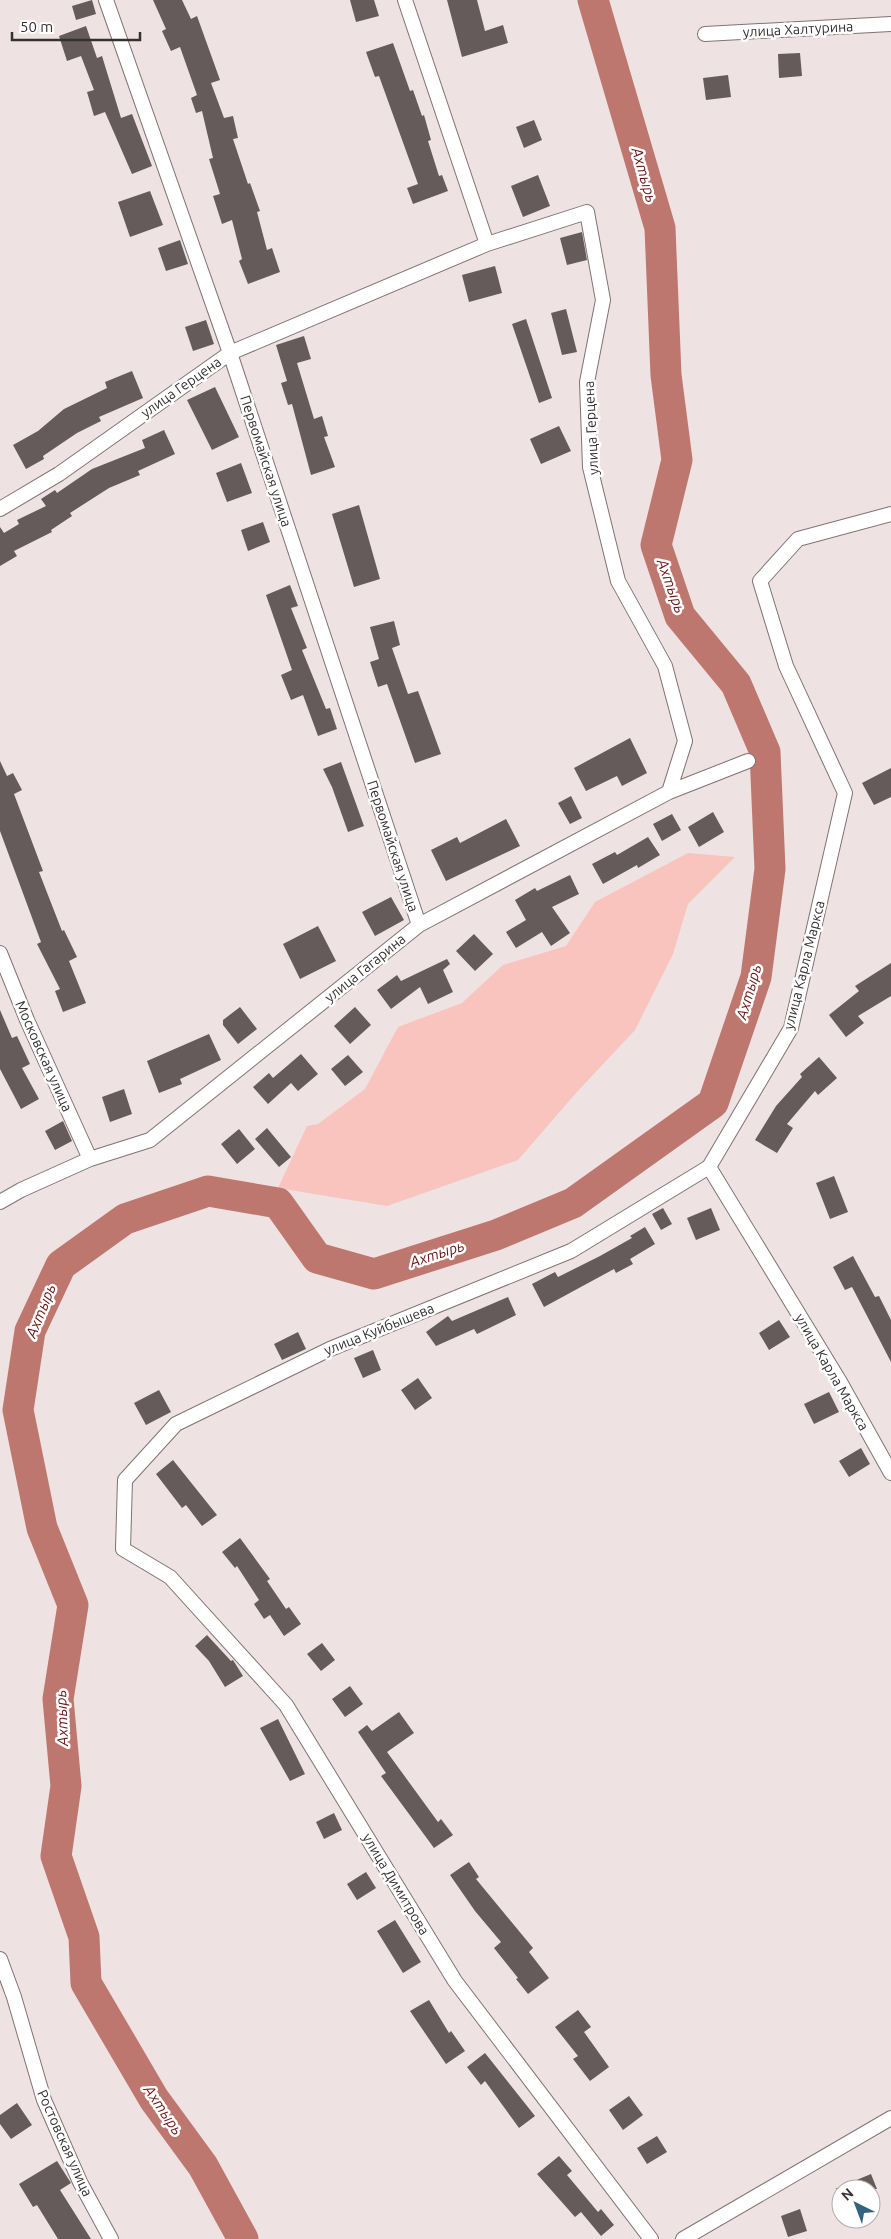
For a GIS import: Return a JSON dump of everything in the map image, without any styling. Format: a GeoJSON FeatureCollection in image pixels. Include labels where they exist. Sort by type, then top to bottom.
{"type":"FeatureCollection","features":[{"type":"Feature","properties":{"kind":"street","name":"Первомайская улица"},"geometry":{"type":"LineString","coordinates":[[106,0],[230,353],[419,925]]}},
{"type":"Feature","properties":{"kind":"street"},"geometry":{"type":"LineString","coordinates":[[405,0],[487,244]]}},
{"type":"Feature","properties":{"kind":"street","name":"улица Халтурина"},"geometry":{"type":"LineString","coordinates":[[705,34],[891,24]]}},
{"type":"Feature","properties":{"kind":"street","name":"улица Герцена"},"geometry":{"type":"LineString","coordinates":[[0,509],[59,474],[230,353],[487,244],[587,212],[603,300],[587,382],[590,467],[618,581],[665,666],[685,741],[670,792]]}},
{"type":"Feature","properties":{"kind":"street","name":"улица Карла Маркса"},"geometry":{"type":"LineString","coordinates":[[891,514],[798,539],[760,581],[786,666],[845,792],[791,1028],[709,1167],[840,1382],[891,1473]]}},
{"type":"Feature","properties":{"kind":"street","name":"улица Гагарина"},"geometry":{"type":"LineString","coordinates":[[0,1202],[20,1190],[90,1159],[150,1140],[419,925],[670,792],[748,761]]}},
{"type":"Feature","properties":{"kind":"street","name":"Московская улица"},"geometry":{"type":"LineString","coordinates":[[0,953],[27,1020],[90,1159]]}},
{"type":"Feature","properties":{"kind":"street","name":"улица Куйбышева"},"geometry":{"type":"LineString","coordinates":[[122,1549],[125,1480],[176,1424],[330,1349],[571,1251],[709,1167]]}},
{"type":"Feature","properties":{"kind":"street","name":"улица Димитрова"},"geometry":{"type":"LineString","coordinates":[[122,1549],[170,1578],[286,1705],[455,1981],[651,2239]]}},
{"type":"Feature","properties":{"kind":"street","name":"Ростовская улица"},"geometry":{"type":"LineString","coordinates":[[0,1959],[14,1997],[44,2100],[80,2182],[111,2239]]}},
{"type":"Feature","properties":{"kind":"street"},"geometry":{"type":"LineString","coordinates":[[683,2239],[891,2118]]}},
{"type":"Feature","properties":{"kind":"shaded area"},"geometry":{"type":"Polygon","coordinates":[[[688,853],[735,857],[688,904],[673,954],[635,1030],[576,1093],[518,1160],[387,1206],[278,1188],[307,1126],[318,1124],[365,1089],[398,1027],[462,1003],[503,965],[566,946],[595,902],[688,853]]]}},
{"type":"Feature","properties":{"kind":"building"},"geometry":{"type":"Polygon","coordinates":[[[92,0],[96,14],[76,20],[72,6],[92,0]]]}},
{"type":"Feature","properties":{"kind":"building"},"geometry":{"type":"Polygon","coordinates":[[[153,0],[182,0],[191,19],[197,16],[220,80],[211,83],[224,118],[233,116],[238,138],[233,139],[248,184],[250,183],[260,211],[257,212],[267,250],[272,248],[280,272],[248,284],[239,261],[242,259],[232,220],[222,224],[213,196],[220,194],[209,159],[213,158],[202,111],[196,113],[191,98],[197,95],[180,47],[171,51],[162,31],[166,29],[153,0]]]}},
{"type":"Feature","properties":{"kind":"building"},"geometry":{"type":"Polygon","coordinates":[[[350,0],[374,0],[379,16],[356,22],[350,0]]]}},
{"type":"Feature","properties":{"kind":"building"},"geometry":{"type":"Polygon","coordinates":[[[447,0],[477,0],[485,31],[503,25],[508,43],[462,57],[447,0]]]}},
{"type":"Feature","properties":{"kind":"building"},"geometry":{"type":"Polygon","coordinates":[[[86,26],[97,58],[102,56],[121,118],[132,114],[152,166],[132,174],[105,112],[94,116],[87,92],[94,90],[81,56],[67,61],[59,36],[86,26]]]}},
{"type":"Feature","properties":{"kind":"building"},"geometry":{"type":"Polygon","coordinates":[[[393,43],[410,91],[413,90],[422,116],[424,115],[431,140],[428,141],[439,176],[442,175],[448,191],[413,204],[407,188],[418,184],[379,76],[375,77],[366,52],[393,43]]]}},
{"type":"Feature","properties":{"kind":"building"},"geometry":{"type":"Polygon","coordinates":[[[800,53],[802,76],[779,78],[778,54],[800,53]]]}},
{"type":"Feature","properties":{"kind":"building"},"geometry":{"type":"Polygon","coordinates":[[[728,75],[731,97],[706,100],[703,78],[728,75]]]}},
{"type":"Feature","properties":{"kind":"building"},"geometry":{"type":"Polygon","coordinates":[[[534,120],[542,140],[524,148],[516,127],[534,120]]]}},
{"type":"Feature","properties":{"kind":"building"},"geometry":{"type":"Polygon","coordinates":[[[538,175],[550,206],[523,217],[511,186],[538,175]]]}},
{"type":"Feature","properties":{"kind":"building"},"geometry":{"type":"Polygon","coordinates":[[[150,191],[163,225],[130,237],[118,202],[150,191]]]}},
{"type":"Feature","properties":{"kind":"building"},"geometry":{"type":"Polygon","coordinates":[[[582,232],[587,260],[567,265],[560,238],[582,232]]]}},
{"type":"Feature","properties":{"kind":"building"},"geometry":{"type":"Polygon","coordinates":[[[180,240],[188,264],[166,271],[158,248],[180,240]]]}},
{"type":"Feature","properties":{"kind":"building"},"geometry":{"type":"Polygon","coordinates":[[[495,266],[502,293],[469,302],[462,275],[495,266]]]}},
{"type":"Feature","properties":{"kind":"building"},"geometry":{"type":"Polygon","coordinates":[[[566,309],[577,352],[562,355],[551,313],[566,309]]]}},
{"type":"Feature","properties":{"kind":"building"},"geometry":{"type":"Polygon","coordinates":[[[526,319],[552,398],[539,403],[512,324],[526,319]]]}},
{"type":"Feature","properties":{"kind":"building"},"geometry":{"type":"Polygon","coordinates":[[[206,320],[214,344],[193,351],[185,327],[206,320]]]}},
{"type":"Feature","properties":{"kind":"building"},"geometry":{"type":"Polygon","coordinates":[[[304,336],[311,359],[297,363],[314,419],[322,416],[328,436],[324,437],[335,467],[311,475],[292,404],[288,405],[281,383],[287,381],[276,345],[304,336]]]}},
{"type":"Feature","properties":{"kind":"building"},"geometry":{"type":"Polygon","coordinates":[[[132,371],[143,398],[99,417],[101,421],[77,433],[43,456],[44,459],[26,469],[13,445],[38,431],[64,409],[107,388],[105,382],[132,371]]]}},
{"type":"Feature","properties":{"kind":"building"},"geometry":{"type":"Polygon","coordinates":[[[215,387],[239,437],[212,450],[187,400],[215,387]]]}},
{"type":"Feature","properties":{"kind":"building"},"geometry":{"type":"Polygon","coordinates":[[[559,426],[571,451],[541,464],[530,439],[559,426]]]}},
{"type":"Feature","properties":{"kind":"building"},"geometry":{"type":"Polygon","coordinates":[[[164,430],[175,454],[138,471],[140,475],[109,488],[70,513],[72,516],[51,530],[52,532],[14,551],[17,556],[0,566],[0,527],[4,533],[19,524],[17,520],[46,506],[41,499],[55,490],[57,493],[92,469],[145,448],[142,440],[164,430]]]}},
{"type":"Feature","properties":{"kind":"building"},"geometry":{"type":"Polygon","coordinates":[[[241,463],[252,493],[227,502],[216,473],[241,463]]]}},
{"type":"Feature","properties":{"kind":"building"},"geometry":{"type":"Polygon","coordinates":[[[359,505],[380,579],[354,587],[332,514],[359,505]]]}},
{"type":"Feature","properties":{"kind":"building"},"geometry":{"type":"Polygon","coordinates":[[[263,522],[270,542],[248,551],[241,530],[263,522]]]}},
{"type":"Feature","properties":{"kind":"building"},"geometry":{"type":"Polygon","coordinates":[[[290,585],[298,606],[291,608],[307,648],[302,650],[326,709],[330,708],[337,729],[318,736],[303,695],[291,700],[281,675],[292,670],[266,595],[290,585]]]}},
{"type":"Feature","properties":{"kind":"building"},"geometry":{"type":"Polygon","coordinates":[[[394,621],[400,645],[392,648],[408,694],[418,691],[441,754],[415,763],[387,684],[378,687],[370,662],[379,659],[370,627],[394,621]]]}},
{"type":"Feature","properties":{"kind":"building"},"geometry":{"type":"Polygon","coordinates":[[[630,738],[647,773],[622,786],[617,776],[586,791],[574,768],[630,738]]]}},
{"type":"Feature","properties":{"kind":"building"},"geometry":{"type":"Polygon","coordinates":[[[0,761],[7,776],[13,773],[22,790],[14,794],[43,871],[39,872],[62,931],[64,930],[77,957],[69,961],[86,1003],[63,1012],[55,991],[60,989],[37,944],[41,942],[0,831],[0,761]]]}},
{"type":"Feature","properties":{"kind":"building"},"geometry":{"type":"Polygon","coordinates":[[[341,762],[364,826],[348,832],[332,787],[323,769],[341,762]]]}},
{"type":"Feature","properties":{"kind":"building"},"geometry":{"type":"Polygon","coordinates":[[[891,768],[891,797],[874,805],[862,783],[891,768]]]}},
{"type":"Feature","properties":{"kind":"building"},"geometry":{"type":"Polygon","coordinates":[[[571,796],[582,818],[570,824],[558,803],[571,796]]]}},
{"type":"Feature","properties":{"kind":"building"},"geometry":{"type":"Polygon","coordinates":[[[713,812],[724,832],[699,847],[688,827],[713,812]]]}},
{"type":"Feature","properties":{"kind":"building"},"geometry":{"type":"Polygon","coordinates":[[[672,814],[681,830],[662,841],[653,824],[672,814]]]}},
{"type":"Feature","properties":{"kind":"building"},"geometry":{"type":"Polygon","coordinates":[[[506,819],[520,846],[446,881],[431,850],[457,837],[460,843],[506,819]]]}},
{"type":"Feature","properties":{"kind":"building"},"geometry":{"type":"Polygon","coordinates":[[[648,837],[660,855],[638,868],[637,865],[603,884],[592,864],[615,852],[617,855],[648,837]]]}},
{"type":"Feature","properties":{"kind":"building"},"geometry":{"type":"Polygon","coordinates":[[[570,875],[579,894],[552,907],[570,933],[551,946],[542,932],[516,948],[506,932],[526,920],[515,900],[535,888],[537,891],[570,875]]]}},
{"type":"Feature","properties":{"kind":"building"},"geometry":{"type":"Polygon","coordinates":[[[391,897],[404,920],[375,936],[362,912],[391,897]]]}},
{"type":"Feature","properties":{"kind":"building"},"geometry":{"type":"Polygon","coordinates":[[[318,926],[336,961],[300,979],[283,944],[318,926]]]}},
{"type":"Feature","properties":{"kind":"building"},"geometry":{"type":"Polygon","coordinates":[[[474,934],[493,954],[475,971],[456,951],[474,934]]]}},
{"type":"Feature","properties":{"kind":"building"},"geometry":{"type":"Polygon","coordinates":[[[447,959],[450,964],[443,970],[453,992],[428,1004],[420,987],[391,1009],[377,990],[397,975],[401,981],[447,959]]]}},
{"type":"Feature","properties":{"kind":"building"},"geometry":{"type":"Polygon","coordinates":[[[891,963],[891,996],[858,1016],[864,1023],[846,1037],[829,1015],[859,991],[855,986],[891,963]]]}},
{"type":"Feature","properties":{"kind":"building"},"geometry":{"type":"Polygon","coordinates":[[[240,1007],[257,1029],[238,1044],[223,1025],[223,1020],[240,1007]]]}},
{"type":"Feature","properties":{"kind":"building"},"geometry":{"type":"Polygon","coordinates":[[[355,1007],[371,1025],[350,1044],[334,1026],[355,1007]]]}},
{"type":"Feature","properties":{"kind":"building"},"geometry":{"type":"Polygon","coordinates":[[[0,1010],[12,1038],[17,1036],[30,1064],[22,1068],[39,1099],[21,1109],[0,1069],[0,1010]]]}},
{"type":"Feature","properties":{"kind":"building"},"geometry":{"type":"Polygon","coordinates":[[[209,1034],[221,1060],[180,1079],[182,1084],[159,1093],[147,1061],[209,1034]]]}},
{"type":"Feature","properties":{"kind":"building"},"geometry":{"type":"Polygon","coordinates":[[[301,1054],[318,1074],[298,1091],[291,1083],[268,1104],[253,1087],[269,1073],[273,1078],[301,1054]]]}},
{"type":"Feature","properties":{"kind":"building"},"geometry":{"type":"Polygon","coordinates":[[[348,1055],[363,1072],[345,1086],[331,1069],[348,1055]]]}},
{"type":"Feature","properties":{"kind":"building"},"geometry":{"type":"Polygon","coordinates":[[[819,1057],[837,1078],[818,1095],[815,1091],[787,1124],[793,1128],[777,1153],[755,1140],[776,1106],[802,1077],[800,1074],[819,1057]]]}},
{"type":"Feature","properties":{"kind":"building"},"geometry":{"type":"Polygon","coordinates":[[[124,1089],[132,1114],[110,1122],[102,1097],[124,1089]]]}},
{"type":"Feature","properties":{"kind":"building"},"geometry":{"type":"Polygon","coordinates":[[[63,1121],[72,1141],[55,1150],[45,1131],[63,1121]]]}},
{"type":"Feature","properties":{"kind":"building"},"geometry":{"type":"Polygon","coordinates":[[[267,1128],[291,1157],[279,1167],[255,1139],[267,1128]]]}},
{"type":"Feature","properties":{"kind":"building"},"geometry":{"type":"Polygon","coordinates":[[[239,1129],[255,1149],[237,1164],[221,1144],[239,1129]]]}},
{"type":"Feature","properties":{"kind":"building"},"geometry":{"type":"Polygon","coordinates":[[[834,1176],[848,1212],[830,1219],[816,1183],[834,1176]]]}},
{"type":"Feature","properties":{"kind":"building"},"geometry":{"type":"Polygon","coordinates":[[[663,1208],[672,1224],[661,1230],[652,1214],[663,1208]]]}},
{"type":"Feature","properties":{"kind":"building"},"geometry":{"type":"Polygon","coordinates":[[[711,1208],[720,1230],[696,1240],[687,1218],[711,1208]]]}},
{"type":"Feature","properties":{"kind":"building"},"geometry":{"type":"Polygon","coordinates":[[[645,1227],[655,1244],[630,1259],[633,1264],[616,1273],[614,1269],[544,1307],[532,1284],[555,1272],[558,1277],[600,1256],[632,1238],[630,1236],[645,1227]]]}},
{"type":"Feature","properties":{"kind":"building"},"geometry":{"type":"Polygon","coordinates":[[[853,1256],[875,1297],[879,1296],[891,1320],[891,1362],[852,1287],[845,1290],[833,1267],[853,1256]]]}},
{"type":"Feature","properties":{"kind":"building"},"geometry":{"type":"Polygon","coordinates":[[[508,1297],[516,1315],[477,1334],[474,1329],[436,1346],[426,1332],[448,1316],[452,1321],[508,1297]]]}},
{"type":"Feature","properties":{"kind":"building"},"geometry":{"type":"Polygon","coordinates":[[[779,1320],[790,1337],[769,1350],[759,1333],[779,1320]]]}},
{"type":"Feature","properties":{"kind":"building"},"geometry":{"type":"Polygon","coordinates":[[[298,1332],[306,1349],[282,1360],[274,1344],[298,1332]]]}},
{"type":"Feature","properties":{"kind":"building"},"geometry":{"type":"Polygon","coordinates":[[[373,1350],[381,1370],[363,1378],[354,1358],[373,1350]]]}},
{"type":"Feature","properties":{"kind":"building"},"geometry":{"type":"Polygon","coordinates":[[[418,1378],[432,1398],[415,1410],[401,1390],[418,1378]]]}},
{"type":"Feature","properties":{"kind":"building"},"geometry":{"type":"Polygon","coordinates":[[[159,1390],[171,1412],[146,1425],[134,1403],[159,1390]]]}},
{"type":"Feature","properties":{"kind":"building"},"geometry":{"type":"Polygon","coordinates":[[[829,1392],[839,1412],[814,1424],[804,1404],[829,1392]]]}},
{"type":"Feature","properties":{"kind":"building"},"geometry":{"type":"Polygon","coordinates":[[[861,1448],[870,1464],[849,1477],[839,1461],[861,1448]]]}},
{"type":"Feature","properties":{"kind":"building"},"geometry":{"type":"Polygon","coordinates":[[[173,1460],[217,1515],[202,1526],[186,1505],[182,1508],[156,1474],[173,1460]]]}},
{"type":"Feature","properties":{"kind":"building"},"geometry":{"type":"Polygon","coordinates":[[[240,1538],[270,1579],[267,1581],[286,1609],[289,1607],[301,1624],[284,1636],[270,1615],[264,1619],[254,1604],[259,1600],[237,1566],[235,1568],[222,1552],[240,1538]]]}},
{"type":"Feature","properties":{"kind":"building"},"geometry":{"type":"Polygon","coordinates":[[[207,1635],[231,1661],[233,1660],[243,1676],[225,1687],[209,1661],[195,1646],[207,1635]]]}},
{"type":"Feature","properties":{"kind":"building"},"geometry":{"type":"Polygon","coordinates":[[[322,1643],[335,1660],[321,1671],[307,1654],[322,1643]]]}},
{"type":"Feature","properties":{"kind":"building"},"geometry":{"type":"Polygon","coordinates":[[[350,1686],[363,1704],[345,1717],[332,1699],[350,1686]]]}},
{"type":"Feature","properties":{"kind":"building"},"geometry":{"type":"Polygon","coordinates":[[[399,1712],[414,1733],[387,1752],[438,1822],[441,1819],[453,1835],[434,1848],[381,1776],[386,1773],[358,1732],[367,1725],[372,1731],[399,1712]]]}},
{"type":"Feature","properties":{"kind":"building"},"geometry":{"type":"Polygon","coordinates":[[[278,1719],[305,1774],[290,1781],[260,1728],[278,1719]]]}},
{"type":"Feature","properties":{"kind":"building"},"geometry":{"type":"Polygon","coordinates":[[[334,1813],[342,1830],[324,1839],[316,1822],[334,1813]]]}},
{"type":"Feature","properties":{"kind":"building"},"geometry":{"type":"Polygon","coordinates":[[[469,1862],[479,1877],[476,1879],[533,1948],[529,1952],[549,1978],[528,1994],[494,1948],[501,1942],[475,1911],[450,1875],[469,1862]]]}},
{"type":"Feature","properties":{"kind":"building"},"geometry":{"type":"Polygon","coordinates":[[[366,1872],[376,1888],[357,1900],[347,1884],[366,1872]]]}},
{"type":"Feature","properties":{"kind":"building"},"geometry":{"type":"Polygon","coordinates":[[[395,1920],[421,1962],[403,1973],[377,1931],[395,1920]]]}},
{"type":"Feature","properties":{"kind":"building"},"geometry":{"type":"Polygon","coordinates":[[[429,2000],[449,2033],[451,2031],[465,2051],[446,2064],[410,2011],[429,2000]]]}},
{"type":"Feature","properties":{"kind":"building"},"geometry":{"type":"Polygon","coordinates":[[[578,2010],[591,2027],[584,2032],[609,2067],[590,2081],[573,2059],[578,2056],[555,2027],[578,2010]]]}},
{"type":"Feature","properties":{"kind":"building"},"geometry":{"type":"Polygon","coordinates":[[[485,2053],[535,2116],[519,2128],[485,2081],[481,2085],[467,2067],[485,2053]]]}},
{"type":"Feature","properties":{"kind":"building"},"geometry":{"type":"Polygon","coordinates":[[[629,2096],[643,2115],[623,2130],[609,2110],[629,2096]]]}},
{"type":"Feature","properties":{"kind":"building"},"geometry":{"type":"Polygon","coordinates":[[[17,2103],[32,2125],[11,2139],[0,2124],[0,2115],[17,2103]]]}},
{"type":"Feature","properties":{"kind":"building"},"geometry":{"type":"Polygon","coordinates":[[[657,2136],[667,2152],[647,2164],[637,2148],[657,2136]]]}},
{"type":"Feature","properties":{"kind":"building"},"geometry":{"type":"Polygon","coordinates":[[[559,2156],[572,2171],[567,2175],[598,2212],[601,2209],[614,2225],[601,2236],[581,2212],[575,2217],[537,2174],[559,2156]]]}},
{"type":"Feature","properties":{"kind":"building"},"geometry":{"type":"Polygon","coordinates":[[[57,2161],[71,2183],[60,2190],[91,2239],[58,2239],[37,2205],[33,2207],[19,2184],[57,2161]]]}},
{"type":"Feature","properties":{"kind":"building"},"geometry":{"type":"Polygon","coordinates":[[[871,2174],[873,2179],[859,2179],[871,2174]]]}},
{"type":"Feature","properties":{"kind":"building"},"geometry":{"type":"Polygon","coordinates":[[[800,2209],[807,2231],[788,2237],[781,2216],[800,2209]]]}},
{"type":"Feature","properties":{"kind":"waterway","name":"Ахтырь"},"geometry":{"type":"LineString","coordinates":[[243,2239],[203,2166],[154,2099],[86,1983],[84,1937],[56,1856],[66,1786],[58,1699],[73,1605],[42,1528],[18,1410],[30,1331],[61,1265],[125,1219],[208,1191],[278,1203],[317,1258],[374,1274],[496,1235],[573,1203],[713,1103],[756,977],[770,869],[765,752],[736,684],[680,616],[656,545],[677,460],[666,375],[660,228],[593,0]]}}]}
